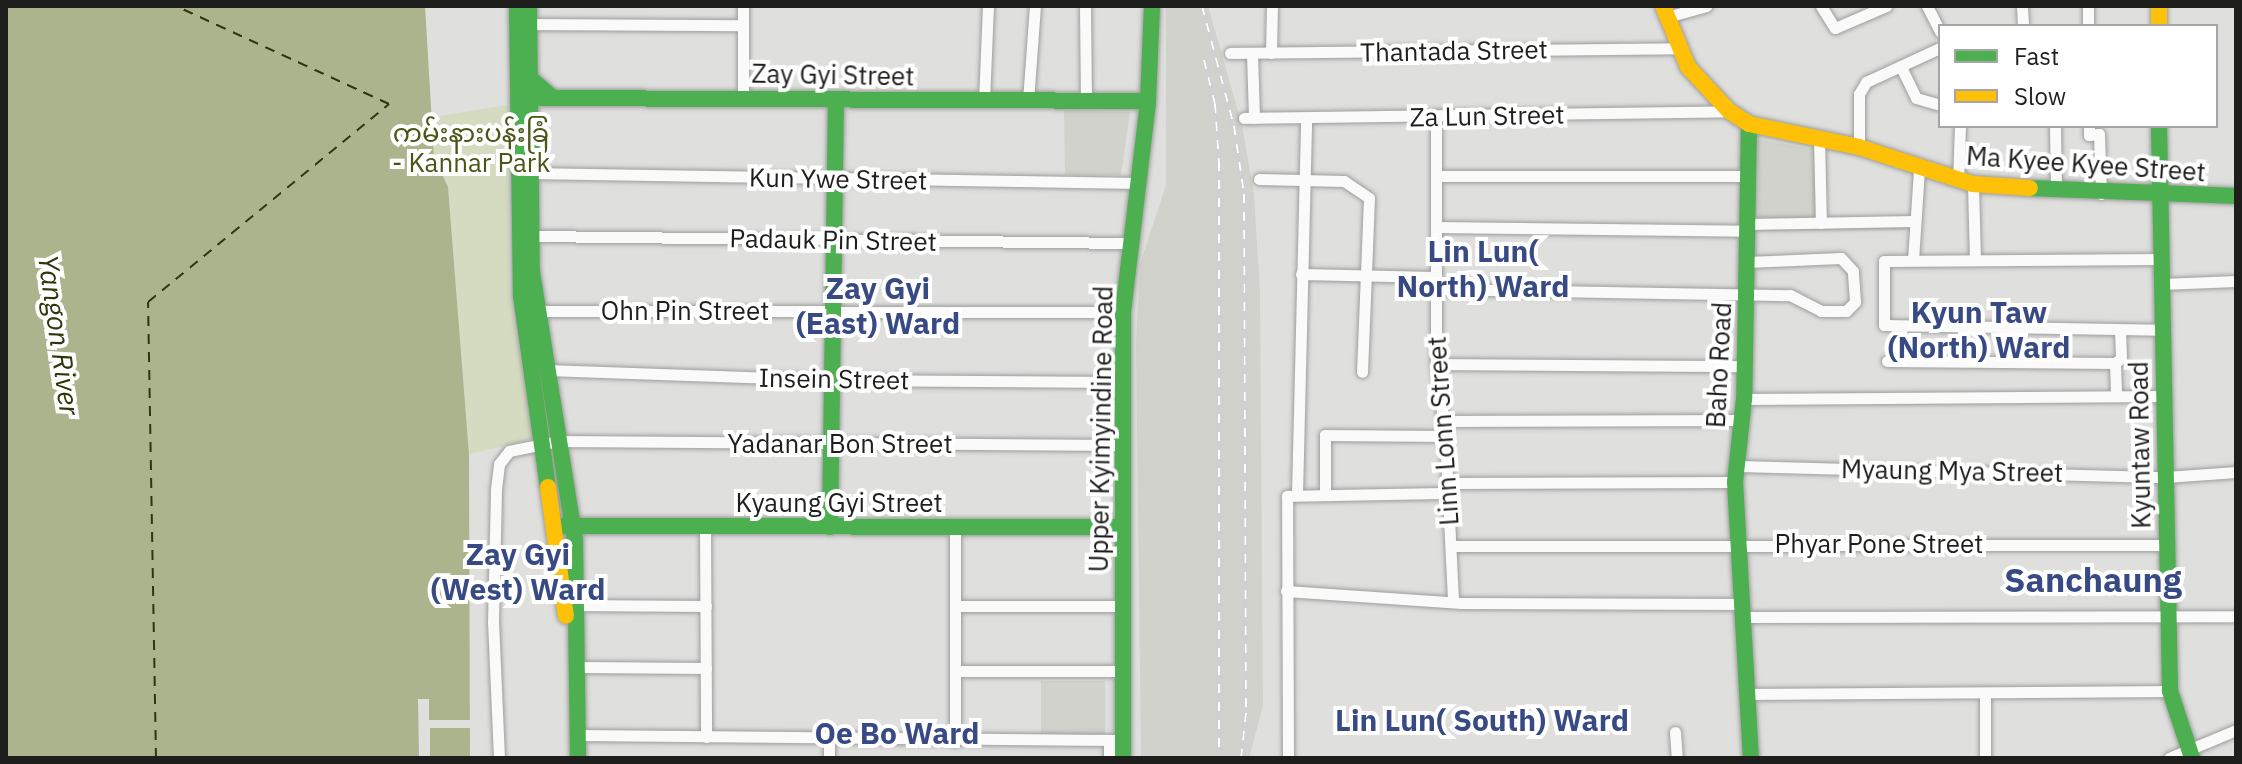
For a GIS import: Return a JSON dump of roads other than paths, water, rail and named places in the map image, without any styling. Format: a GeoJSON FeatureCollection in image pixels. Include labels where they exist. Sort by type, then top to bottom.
{"type":"FeatureCollection","features":[{"type":"Feature","properties":{"kind":"main road"},"geometry":{"type":"LineString","coordinates":[[517,6],[527,103],[530,312],[551,443],[573,526],[566,758]]}},
{"type":"Feature","properties":{"kind":"main road"},"geometry":{"type":"LineString","coordinates":[[527,103],[531,75],[529,6]]}},
{"type":"Feature","properties":{"kind":"main road","name":"Upper Kyimyindine Road"},"geometry":{"type":"LineString","coordinates":[[1123,758],[1116,740],[1122,671],[1123,312],[1148,101],[1152,6]]}},
{"type":"Feature","properties":{"kind":"main road"},"geometry":{"type":"LineString","coordinates":[[1665,11],[1678,48],[1729,111],[1749,124]]}},
{"type":"Feature","properties":{"kind":"main road"},"geometry":{"type":"LineString","coordinates":[[527,103],[551,97],[531,75]]}},
{"type":"Feature","properties":{"kind":"main road","name":"Zay Gyi Street"},"geometry":{"type":"LineString","coordinates":[[551,97],[1148,101]]}},
{"type":"Feature","properties":{"kind":"main road"},"geometry":{"type":"LineString","coordinates":[[830,527],[836,100]]}},
{"type":"Feature","properties":{"kind":"main road","name":"Ma Kyee Kyee Street"},"geometry":{"type":"LineString","coordinates":[[1749,124],[1859,147],[1919,170],[1966,182],[2101,194],[2236,196]]}},
{"type":"Feature","properties":{"kind":"main road","name":"Baho Road"},"geometry":{"type":"LineString","coordinates":[[1749,124],[1744,399],[1736,474],[1736,544],[1744,611],[1751,758]]}},
{"type":"Feature","properties":{"kind":"main road","name":"Kyuntaw Road"},"geometry":{"type":"LineString","coordinates":[[2159,128],[2170,691],[2191,755]]}},
{"type":"Feature","properties":{"kind":"main road"},"geometry":{"type":"LineString","coordinates":[[529,173],[533,236],[530,312],[546,370],[551,443]]}},
{"type":"Feature","properties":{"kind":"main road","name":"Kyaung Gyi Street"},"geometry":{"type":"LineString","coordinates":[[573,526],[1122,527]]}},
{"type":"Feature","properties":{"kind":"main road"},"geometry":{"type":"LineString","coordinates":[[572,605],[578,667],[578,758]]}},
{"type":"Feature","properties":{"kind":"street"},"geometry":{"type":"LineString","coordinates":[[743,6],[743,98]]}},
{"type":"Feature","properties":{"kind":"street"},"geometry":{"type":"LineString","coordinates":[[984,101],[988,6]]}},
{"type":"Feature","properties":{"kind":"street"},"geometry":{"type":"LineString","coordinates":[[1028,101],[1035,6]]}},
{"type":"Feature","properties":{"kind":"street"},"geometry":{"type":"LineString","coordinates":[[1085,6],[1086,101]]}},
{"type":"Feature","properties":{"kind":"street"},"geometry":{"type":"LineString","coordinates":[[1271,53],[1272,6]]}},
{"type":"Feature","properties":{"kind":"street"},"geometry":{"type":"LineString","coordinates":[[1665,11],[1706,6]]}},
{"type":"Feature","properties":{"kind":"street"},"geometry":{"type":"LineString","coordinates":[[1821,6],[1835,28],[1886,6]]}},
{"type":"Feature","properties":{"kind":"street"},"geometry":{"type":"LineString","coordinates":[[1927,6],[1938,28]]}},
{"type":"Feature","properties":{"kind":"street"},"geometry":{"type":"LineString","coordinates":[[529,24],[743,25]]}},
{"type":"Feature","properties":{"kind":"street","name":"Thantada Street"},"geometry":{"type":"LineString","coordinates":[[1230,53],[1678,48]]}},
{"type":"Feature","properties":{"kind":"street"},"geometry":{"type":"LineString","coordinates":[[1859,147],[1861,88],[1938,49]]}},
{"type":"Feature","properties":{"kind":"street","name":"Za Lun Street"},"geometry":{"type":"LineString","coordinates":[[1252,53],[1249,118],[1729,111]]}},
{"type":"Feature","properties":{"kind":"street"},"geometry":{"type":"LineString","coordinates":[[1901,67],[1916,98],[1938,104]]}},
{"type":"Feature","properties":{"kind":"street","name":"Linn Lonn Street"},"geometry":{"type":"LineString","coordinates":[[1436,117],[1436,364],[1449,488],[1453,600]]}},
{"type":"Feature","properties":{"kind":"street"},"geometry":{"type":"LineString","coordinates":[[1288,758],[1286,591],[1306,179],[1306,118]]}},
{"type":"Feature","properties":{"kind":"street"},"geometry":{"type":"LineString","coordinates":[[1960,128],[1975,259]]}},
{"type":"Feature","properties":{"kind":"street"},"geometry":{"type":"LineString","coordinates":[[2055,128],[2056,191]]}},
{"type":"Feature","properties":{"kind":"street"},"geometry":{"type":"LineString","coordinates":[[2089,128],[2089,135],[2099,134],[2101,194]]}},
{"type":"Feature","properties":{"kind":"street"},"geometry":{"type":"LineString","coordinates":[[1819,137],[1821,223]]}},
{"type":"Feature","properties":{"kind":"street"},"geometry":{"type":"LineString","coordinates":[[1913,260],[1919,170]]}},
{"type":"Feature","properties":{"kind":"street","name":"Kun Ywe Street"},"geometry":{"type":"LineString","coordinates":[[529,173],[1139,183]]}},
{"type":"Feature","properties":{"kind":"street"},"geometry":{"type":"LineString","coordinates":[[1436,176],[1748,176]]}},
{"type":"Feature","properties":{"kind":"street"},"geometry":{"type":"LineString","coordinates":[[1259,179],[1344,181],[1369,198],[1362,372]]}},
{"type":"Feature","properties":{"kind":"street"},"geometry":{"type":"LineString","coordinates":[[1436,227],[1747,228],[1914,221]]}},
{"type":"Feature","properties":{"kind":"street","name":"Padauk Pin Street"},"geometry":{"type":"LineString","coordinates":[[533,236],[1132,243]]}},
{"type":"Feature","properties":{"kind":"street"},"geometry":{"type":"LineString","coordinates":[[1301,274],[1366,274],[1436,283],[1746,292],[1800,297],[1821,311],[1846,311],[1855,302],[1853,271],[1841,258],[1747,262]]}},
{"type":"Feature","properties":{"kind":"street"},"geometry":{"type":"LineString","coordinates":[[2161,259],[1884,261],[1885,326],[2161,330]]}},
{"type":"Feature","properties":{"kind":"street"},"geometry":{"type":"LineString","coordinates":[[2161,284],[2236,281]]}},
{"type":"Feature","properties":{"kind":"street","name":"Ohn Pin Street"},"geometry":{"type":"LineString","coordinates":[[530,312],[1123,312]]}},
{"type":"Feature","properties":{"kind":"street"},"geometry":{"type":"LineString","coordinates":[[1887,361],[2115,363],[2121,358],[2120,330]]}},
{"type":"Feature","properties":{"kind":"street"},"geometry":{"type":"LineString","coordinates":[[2115,363],[2116,390]]}},
{"type":"Feature","properties":{"kind":"street"},"geometry":{"type":"LineString","coordinates":[[1436,364],[1745,366]]}},
{"type":"Feature","properties":{"kind":"street","name":"Insein Street"},"geometry":{"type":"LineString","coordinates":[[546,370],[832,380],[1121,382]]}},
{"type":"Feature","properties":{"kind":"street"},"geometry":{"type":"LineString","coordinates":[[1744,399],[2164,396]]}},
{"type":"Feature","properties":{"kind":"street"},"geometry":{"type":"LineString","coordinates":[[1443,421],[1741,420]]}},
{"type":"Feature","properties":{"kind":"street"},"geometry":{"type":"LineString","coordinates":[[1325,494],[1325,435],[1445,436]]}},
{"type":"Feature","properties":{"kind":"street","name":"Yadanar Bon Street"},"geometry":{"type":"LineString","coordinates":[[499,758],[493,623],[499,464],[509,451],[551,443],[1122,445]]}},
{"type":"Feature","properties":{"kind":"street","name":"Myaung Mya Street"},"geometry":{"type":"LineString","coordinates":[[1292,495],[1736,474],[2166,477],[2236,472]]}},
{"type":"Feature","properties":{"kind":"street"},"geometry":{"type":"LineString","coordinates":[[705,526],[706,737]]}},
{"type":"Feature","properties":{"kind":"street"},"geometry":{"type":"LineString","coordinates":[[955,528],[955,741]]}},
{"type":"Feature","properties":{"kind":"street","name":"Phyar Pone Street"},"geometry":{"type":"LineString","coordinates":[[1451,546],[2167,545]]}},
{"type":"Feature","properties":{"kind":"street"},"geometry":{"type":"LineString","coordinates":[[1286,591],[1744,611],[2236,616]]}},
{"type":"Feature","properties":{"kind":"street"},"geometry":{"type":"LineString","coordinates":[[572,605],[706,606]]}},
{"type":"Feature","properties":{"kind":"street"},"geometry":{"type":"LineString","coordinates":[[955,606],[1122,606]]}},
{"type":"Feature","properties":{"kind":"street"},"geometry":{"type":"LineString","coordinates":[[578,667],[706,668]]}},
{"type":"Feature","properties":{"kind":"street"},"geometry":{"type":"LineString","coordinates":[[955,671],[1122,671]]}},
{"type":"Feature","properties":{"kind":"street"},"geometry":{"type":"LineString","coordinates":[[1749,694],[2170,691]]}},
{"type":"Feature","properties":{"kind":"street"},"geometry":{"type":"LineString","coordinates":[[1985,693],[1985,758]]}},
{"type":"Feature","properties":{"kind":"street"},"geometry":{"type":"LineString","coordinates":[[2169,758],[2191,755],[2236,730]]}},
{"type":"Feature","properties":{"kind":"street"},"geometry":{"type":"LineString","coordinates":[[1675,732],[1677,758]]}},
{"type":"Feature","properties":{"kind":"street"},"geometry":{"type":"LineString","coordinates":[[578,735],[829,741],[1116,740],[1109,758]]}},
{"type":"Feature","properties":{"kind":"street"},"geometry":{"type":"LineString","coordinates":[[829,741],[829,758]]}},
{"type":"Feature","properties":{"kind":"water","name":"Yangon River"},"geometry":{"type":"Polygon","coordinates":[[[6,6],[425,6],[434,157],[448,187],[469,454],[470,758],[6,758],[6,6]]]}},
{"type":"Feature","properties":{"kind":"railway"},"geometry":{"type":"LineString","coordinates":[[1202,6],[1234,126],[1244,194],[1246,713],[1241,758]]}},
{"type":"Feature","properties":{"kind":"railway"},"geometry":{"type":"LineString","coordinates":[[1204,60],[1215,104],[1219,162],[1219,758]]}},
{"type":"Feature","properties":{"kind":"district","name":"Lin Lun( North) Ward"},"geometry":{"type":"Point","coordinates":[1483,268]}},
{"type":"Feature","properties":{"kind":"district","name":"Zay Gyi (East) Ward"},"geometry":{"type":"Point","coordinates":[878,305]}},
{"type":"Feature","properties":{"kind":"district","name":"Kyun Taw (North) Ward"},"geometry":{"type":"Point","coordinates":[1979,329]}},
{"type":"Feature","properties":{"kind":"district","name":"Zay Gyi (West) Ward"},"geometry":{"type":"Point","coordinates":[518,571]}},
{"type":"Feature","properties":{"kind":"district","name":"Sanchaung"},"geometry":{"type":"Point","coordinates":[2093,580]}},
{"type":"Feature","properties":{"kind":"district","name":"Lin Lun( South) Ward"},"geometry":{"type":"Point","coordinates":[1482,720]}},
{"type":"Feature","properties":{"kind":"district","name":"Oe Bo Ward"},"geometry":{"type":"Point","coordinates":[897,733]}},
{"type":"Feature","properties":{"kind":"park label","name":"ကမ်းနားပန်းခြံ - Kannar Park"},"geometry":{"type":"Point","coordinates":[471,148]}}]}
